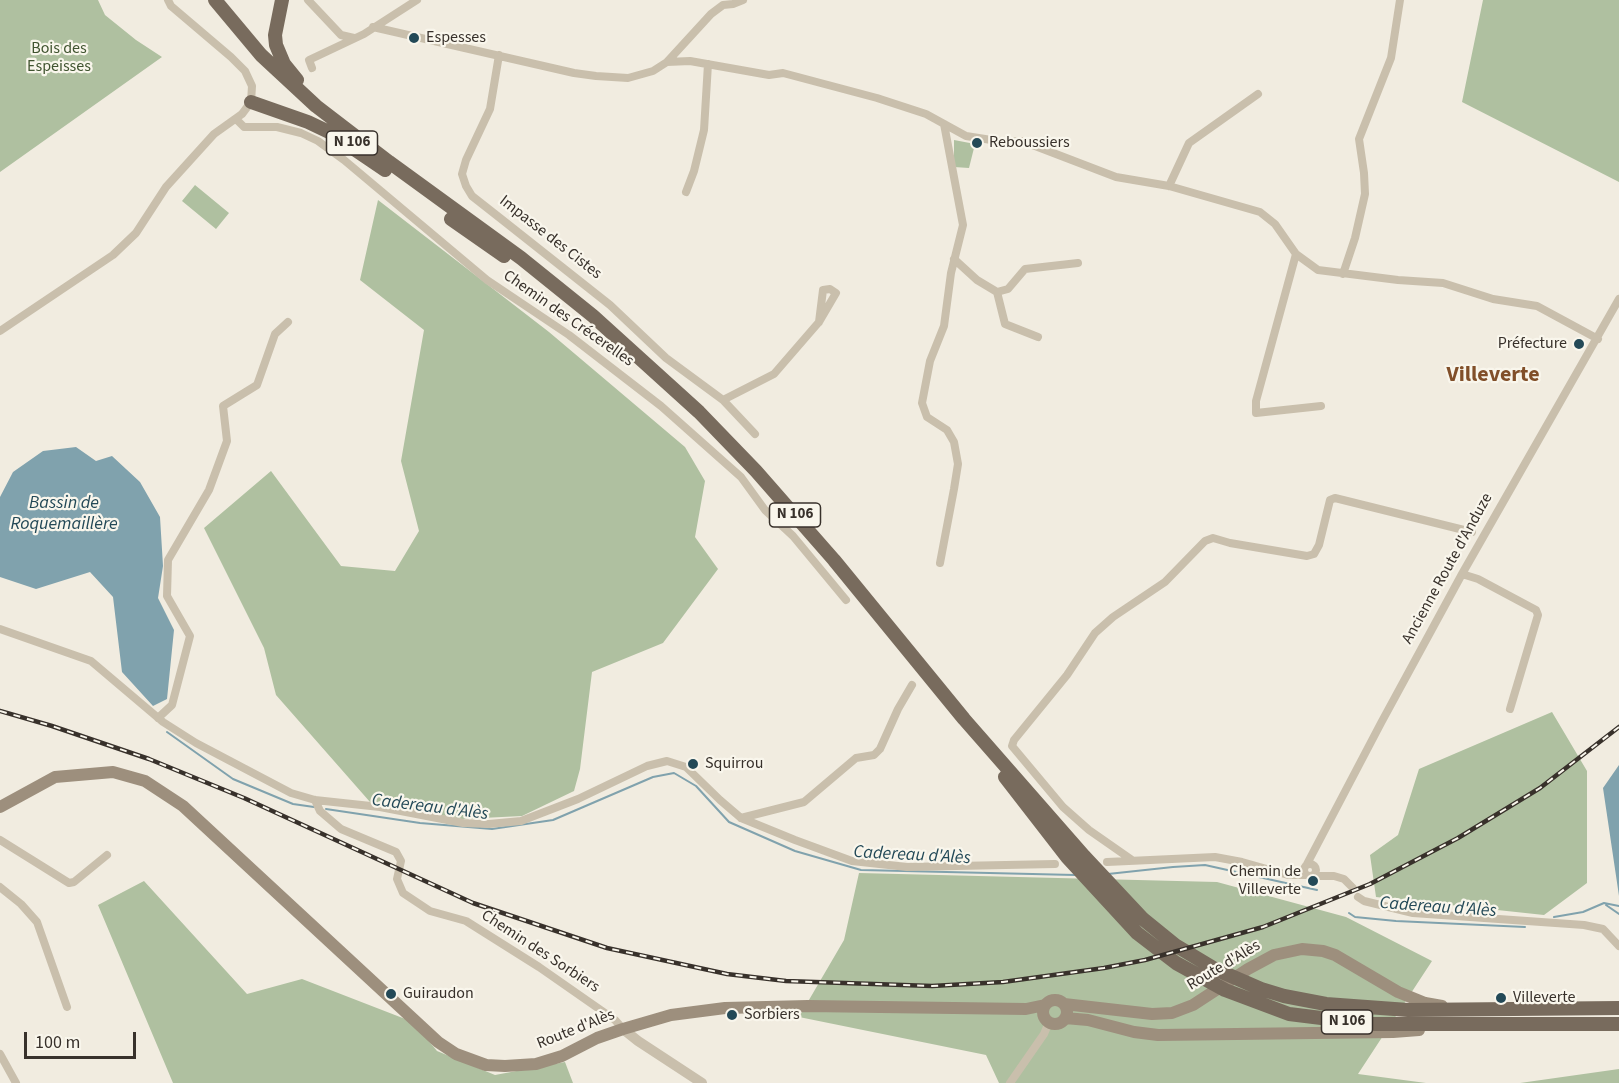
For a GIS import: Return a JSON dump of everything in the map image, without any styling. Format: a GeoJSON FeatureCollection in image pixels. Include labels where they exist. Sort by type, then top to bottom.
{"type":"FeatureCollection","features":[{"type":"Feature","properties":{"kind":"main road","name":"N 106"},"geometry":{"type":"LineString","coordinates":[[207,0],[241,41],[280,82],[385,170],[606,329]]}},
{"type":"Feature","properties":{"kind":"main road","name":"N 106"},"geometry":{"type":"LineString","coordinates":[[215,0],[261,55],[335,121],[521,258],[593,316],[673,387],[749,464],[834,560],[964,719],[1084,856],[1143,919],[1175,945],[1196,959],[1234,978],[1284,996],[1326,1004],[1408,1010],[1619,1008]]}},
{"type":"Feature","properties":{"kind":"main road"},"geometry":{"type":"LineString","coordinates":[[282,0],[275,35],[281,58],[298,81],[335,121]]}},
{"type":"Feature","properties":{"kind":"main road"},"geometry":{"type":"LineString","coordinates":[[250,102],[308,122],[329,132],[385,170]]}},
{"type":"Feature","properties":{"kind":"main road","name":"N 106"},"geometry":{"type":"LineString","coordinates":[[964,719],[1061,860],[1086,879],[1123,919],[1158,950],[1220,988],[1272,1009],[1310,1018],[1370,1024],[1619,1024]]}},
{"type":"Feature","properties":{"kind":"main road","name":"Route d'Alès"},"geometry":{"type":"LineString","coordinates":[[0,807],[55,777],[113,772],[145,781],[183,806],[438,1042],[456,1054],[476,1062],[505,1066],[536,1064],[562,1056],[597,1038],[623,1029],[671,1015],[725,1008],[808,1006],[1026,1009],[1046,1014]]}},
{"type":"Feature","properties":{"kind":"main road","name":"Route d'Alès"},"geometry":{"type":"LineString","coordinates":[[1064,1004],[1152,1014],[1172,1013],[1193,1005],[1274,955],[1302,949],[1335,955],[1425,1003],[1461,1009]]}},
{"type":"Feature","properties":{"kind":"main road"},"geometry":{"type":"LineString","coordinates":[[1054,1000],[1064,1004],[1067,1011],[1065,1018],[1059,1023],[1046,1014],[1054,1000]]}},
{"type":"Feature","properties":{"kind":"main road"},"geometry":{"type":"LineString","coordinates":[[1065,1018],[1088,1020],[1134,1032],[1158,1035],[1393,1032],[1475,1025]]}},
{"type":"Feature","properties":{"kind":"street"},"geometry":{"type":"LineString","coordinates":[[0,331],[113,255],[136,233],[166,187],[214,134],[236,119],[250,102],[252,86],[245,71],[171,6],[168,0]]}},
{"type":"Feature","properties":{"kind":"street"},"geometry":{"type":"LineString","coordinates":[[308,0],[341,35],[354,38]]}},
{"type":"Feature","properties":{"kind":"street"},"geometry":{"type":"LineString","coordinates":[[312,68],[309,60],[364,34],[417,0]]}},
{"type":"Feature","properties":{"kind":"street"},"geometry":{"type":"LineString","coordinates":[[373,27],[574,73],[627,78],[653,71],[667,62],[711,14],[723,5],[743,0]]}},
{"type":"Feature","properties":{"kind":"street"},"geometry":{"type":"LineString","coordinates":[[1343,274],[1355,238],[1365,194],[1359,139],[1391,58],[1400,0]]}},
{"type":"Feature","properties":{"kind":"street","name":"Impasse des Cistes"},"geometry":{"type":"LineString","coordinates":[[499,55],[490,109],[462,174],[472,196],[610,305],[666,358],[723,400],[755,434]]}},
{"type":"Feature","properties":{"kind":"street"},"geometry":{"type":"LineString","coordinates":[[667,62],[690,61],[769,75],[783,73],[877,98],[926,114],[966,136],[1004,142],[1022,141],[1116,177],[1169,186],[1224,200],[1260,212],[1275,224],[1296,254],[1318,270],[1443,283],[1493,298],[1536,306],[1598,339]]}},
{"type":"Feature","properties":{"kind":"street"},"geometry":{"type":"LineString","coordinates":[[686,192],[694,171],[704,130],[708,64]]}},
{"type":"Feature","properties":{"kind":"street"},"geometry":{"type":"LineString","coordinates":[[1169,186],[1189,143],[1258,94]]}},
{"type":"Feature","properties":{"kind":"street","name":"Chemin des Crécerelles"},"geometry":{"type":"LineString","coordinates":[[236,119],[244,127],[277,127],[302,133],[318,141],[344,160],[487,280],[569,334],[661,406],[741,477],[765,510],[793,536],[846,600]]}},
{"type":"Feature","properties":{"kind":"street"},"geometry":{"type":"LineString","coordinates":[[940,563],[958,464],[954,442],[947,430],[927,417],[922,403],[930,361],[944,326],[951,273],[963,225],[944,124]]}},
{"type":"Feature","properties":{"kind":"street"},"geometry":{"type":"LineString","coordinates":[[1296,254],[1256,401],[1256,413],[1321,406]]}},
{"type":"Feature","properties":{"kind":"street"},"geometry":{"type":"LineString","coordinates":[[954,259],[977,280],[997,292],[1005,324],[1038,337]]}},
{"type":"Feature","properties":{"kind":"street"},"geometry":{"type":"LineString","coordinates":[[997,292],[1008,288],[1025,269],[1078,263]]}},
{"type":"Feature","properties":{"kind":"street","name":"Ancienne Route d'Anduze"},"geometry":{"type":"LineString","coordinates":[[1309,868],[1375,734],[1462,574],[1619,299]]}},
{"type":"Feature","properties":{"kind":"street"},"geometry":{"type":"LineString","coordinates":[[158,718],[172,705],[190,636],[167,596],[168,560],[209,490],[227,441],[223,406],[257,385],[275,334],[288,322]]}},
{"type":"Feature","properties":{"kind":"street"},"geometry":{"type":"LineString","coordinates":[[723,400],[774,374],[819,322]]}},
{"type":"Feature","properties":{"kind":"street"},"geometry":{"type":"LineString","coordinates":[[1132,860],[1089,830],[1063,807],[1012,746],[1014,740],[1067,675],[1095,633],[1113,617],[1165,582],[1205,541],[1213,538],[1307,556],[1314,554],[1319,545],[1330,500],[1335,498],[1472,532]]}},
{"type":"Feature","properties":{"kind":"street"},"geometry":{"type":"LineString","coordinates":[[1462,574],[1478,579],[1536,610],[1538,615],[1510,709]]}},
{"type":"Feature","properties":{"kind":"street"},"geometry":{"type":"LineString","coordinates":[[0,629],[90,661],[158,718],[196,743],[291,793],[315,800],[380,807],[463,823],[489,824],[521,821],[578,799],[646,766],[667,761],[686,767],[741,818],[852,861],[907,867],[1061,860]]}},
{"type":"Feature","properties":{"kind":"street"},"geometry":{"type":"LineString","coordinates":[[741,818],[804,802],[856,758],[874,755],[880,749],[912,685]]}},
{"type":"Feature","properties":{"kind":"street","name":"Chemin des Sorbiers"},"geometry":{"type":"LineString","coordinates":[[315,800],[320,811],[341,829],[396,852],[401,861],[397,879],[403,893],[430,912],[466,921],[539,967],[615,1020],[623,1029]]}},
{"type":"Feature","properties":{"kind":"street"},"geometry":{"type":"LineString","coordinates":[[1,843],[69,883],[74,882],[107,855]]}},
{"type":"Feature","properties":{"kind":"street"},"geometry":{"type":"LineString","coordinates":[[1107,862],[1215,857],[1288,874],[1309,868],[1344,879],[1353,888]]}},
{"type":"Feature","properties":{"kind":"street"},"geometry":{"type":"LineString","coordinates":[[0,887],[21,904],[37,922],[67,1007]]}},
{"type":"Feature","properties":{"kind":"street"},"geometry":{"type":"LineString","coordinates":[[1358,897],[1364,901],[1413,912],[1584,925],[1603,929],[1619,946]]}},
{"type":"Feature","properties":{"kind":"street"},"geometry":{"type":"LineString","coordinates":[[1010,1083],[1044,1034],[1046,1014]]}},
{"type":"Feature","properties":{"kind":"street"},"geometry":{"type":"LineString","coordinates":[[623,1029],[702,1083]]}},
{"type":"Feature","properties":{"kind":"street"},"geometry":{"type":"LineString","coordinates":[[0,1054],[16,1083]]}},
{"type":"Feature","properties":{"kind":"green space","name":"Bois des Espeisses"},"geometry":{"type":"Polygon","coordinates":[[[0,0],[98,0],[105,15],[162,57],[0,172],[0,0]]]}},
{"type":"Feature","properties":{"kind":"green space"},"geometry":{"type":"Polygon","coordinates":[[[1483,0],[1619,0],[1619,182],[1462,102],[1483,0]]]}},
{"type":"Feature","properties":{"kind":"green space"},"geometry":{"type":"Polygon","coordinates":[[[954,140],[975,144],[969,168],[954,167],[954,140]]]}},
{"type":"Feature","properties":{"kind":"green space"},"geometry":{"type":"Polygon","coordinates":[[[195,185],[229,213],[216,229],[182,201],[195,185]]]}},
{"type":"Feature","properties":{"kind":"green space"},"geometry":{"type":"Polygon","coordinates":[[[378,200],[549,332],[685,447],[705,481],[695,537],[718,569],[663,643],[592,672],[580,769],[574,791],[522,816],[462,819],[370,802],[276,695],[264,648],[204,528],[271,471],[341,566],[395,571],[419,531],[401,461],[424,330],[360,280],[378,200]]]}},
{"type":"Feature","properties":{"kind":"green space"},"geometry":{"type":"Polygon","coordinates":[[[1552,712],[1587,771],[1587,883],[1544,915],[1376,897],[1370,855],[1398,835],[1419,769],[1552,712]]]}},
{"type":"Feature","properties":{"kind":"green space"},"geometry":{"type":"Polygon","coordinates":[[[859,873],[1217,882],[1346,917],[1432,961],[1358,1074],[1426,1083],[999,1083],[986,1055],[799,1017],[844,940],[859,873]]]}},
{"type":"Feature","properties":{"kind":"green space"},"geometry":{"type":"Polygon","coordinates":[[[144,881],[247,994],[302,979],[413,1022],[437,1051],[495,1075],[565,1062],[573,1083],[173,1083],[98,905],[144,881]]]}},
{"type":"Feature","properties":{"kind":"green space"},"geometry":{"type":"Polygon","coordinates":[[[1619,1069],[1619,1083],[1520,1083],[1619,1069]]]}},
{"type":"Feature","properties":{"kind":"water","name":"Bassin de Roquemaillère"},"geometry":{"type":"Polygon","coordinates":[[[76,447],[96,461],[112,456],[140,482],[160,517],[163,566],[158,598],[174,630],[167,699],[153,706],[122,672],[113,597],[90,572],[36,589],[0,577],[0,497],[13,472],[43,451],[76,447]]]}},
{"type":"Feature","properties":{"kind":"water"},"geometry":{"type":"Polygon","coordinates":[[[1619,765],[1619,896],[1603,788],[1619,765]]]}},
{"type":"Feature","properties":{"kind":"waterway","name":"Cadereau d'Alès"},"geometry":{"type":"LineString","coordinates":[[167,732],[233,779],[293,804],[314,807]]}},
{"type":"Feature","properties":{"kind":"waterway","name":"Cadereau d'Alès"},"geometry":{"type":"LineString","coordinates":[[326,809],[420,823],[492,829],[553,820],[653,777],[674,773],[696,786],[729,822],[795,851],[861,870],[1075,875]]}},
{"type":"Feature","properties":{"kind":"waterway","name":"Cadereau d'Alès"},"geometry":{"type":"LineString","coordinates":[[1108,874],[1205,865],[1317,890]]}},
{"type":"Feature","properties":{"kind":"waterway","name":"Cadereau d'Alès"},"geometry":{"type":"LineString","coordinates":[[1554,917],[1583,912],[1604,903],[1619,906]]}},
{"type":"Feature","properties":{"kind":"waterway","name":"Cadereau d'Alès"},"geometry":{"type":"LineString","coordinates":[[1606,905],[1619,914]]}},
{"type":"Feature","properties":{"kind":"waterway","name":"Cadereau d'Alès"},"geometry":{"type":"LineString","coordinates":[[1349,913],[1355,917],[1396,921],[1525,927]]}},
{"type":"Feature","properties":{"kind":"railway"},"geometry":{"type":"LineString","coordinates":[[0,711],[149,759],[244,798],[473,903],[607,948],[727,974],[786,981],[932,986],[1003,982],[1104,968],[1145,960],[1263,927],[1370,884],[1458,838],[1540,788],[1619,727]]}},
{"type":"Feature","properties":{"kind":"place","name":"Espesses"},"geometry":{"type":"Point","coordinates":[414,38]}},
{"type":"Feature","properties":{"kind":"place","name":"Reboussiers"},"geometry":{"type":"Point","coordinates":[977,143]}},
{"type":"Feature","properties":{"kind":"place","name":"Préfecture"},"geometry":{"type":"Point","coordinates":[1579,344]}},
{"type":"Feature","properties":{"kind":"place","name":"Squirrou"},"geometry":{"type":"Point","coordinates":[693,764]}},
{"type":"Feature","properties":{"kind":"place","name":"Chemin de Villeverte"},"geometry":{"type":"Point","coordinates":[1313,881]}},
{"type":"Feature","properties":{"kind":"place","name":"Guiraudon"},"geometry":{"type":"Point","coordinates":[391,994]}},
{"type":"Feature","properties":{"kind":"place","name":"Villeverte"},"geometry":{"type":"Point","coordinates":[1501,998]}},
{"type":"Feature","properties":{"kind":"place","name":"Sorbiers"},"geometry":{"type":"Point","coordinates":[732,1015]}},
{"type":"Feature","properties":{"kind":"district","name":"Villeverte"},"geometry":{"type":"Point","coordinates":[1493,376]}}]}
